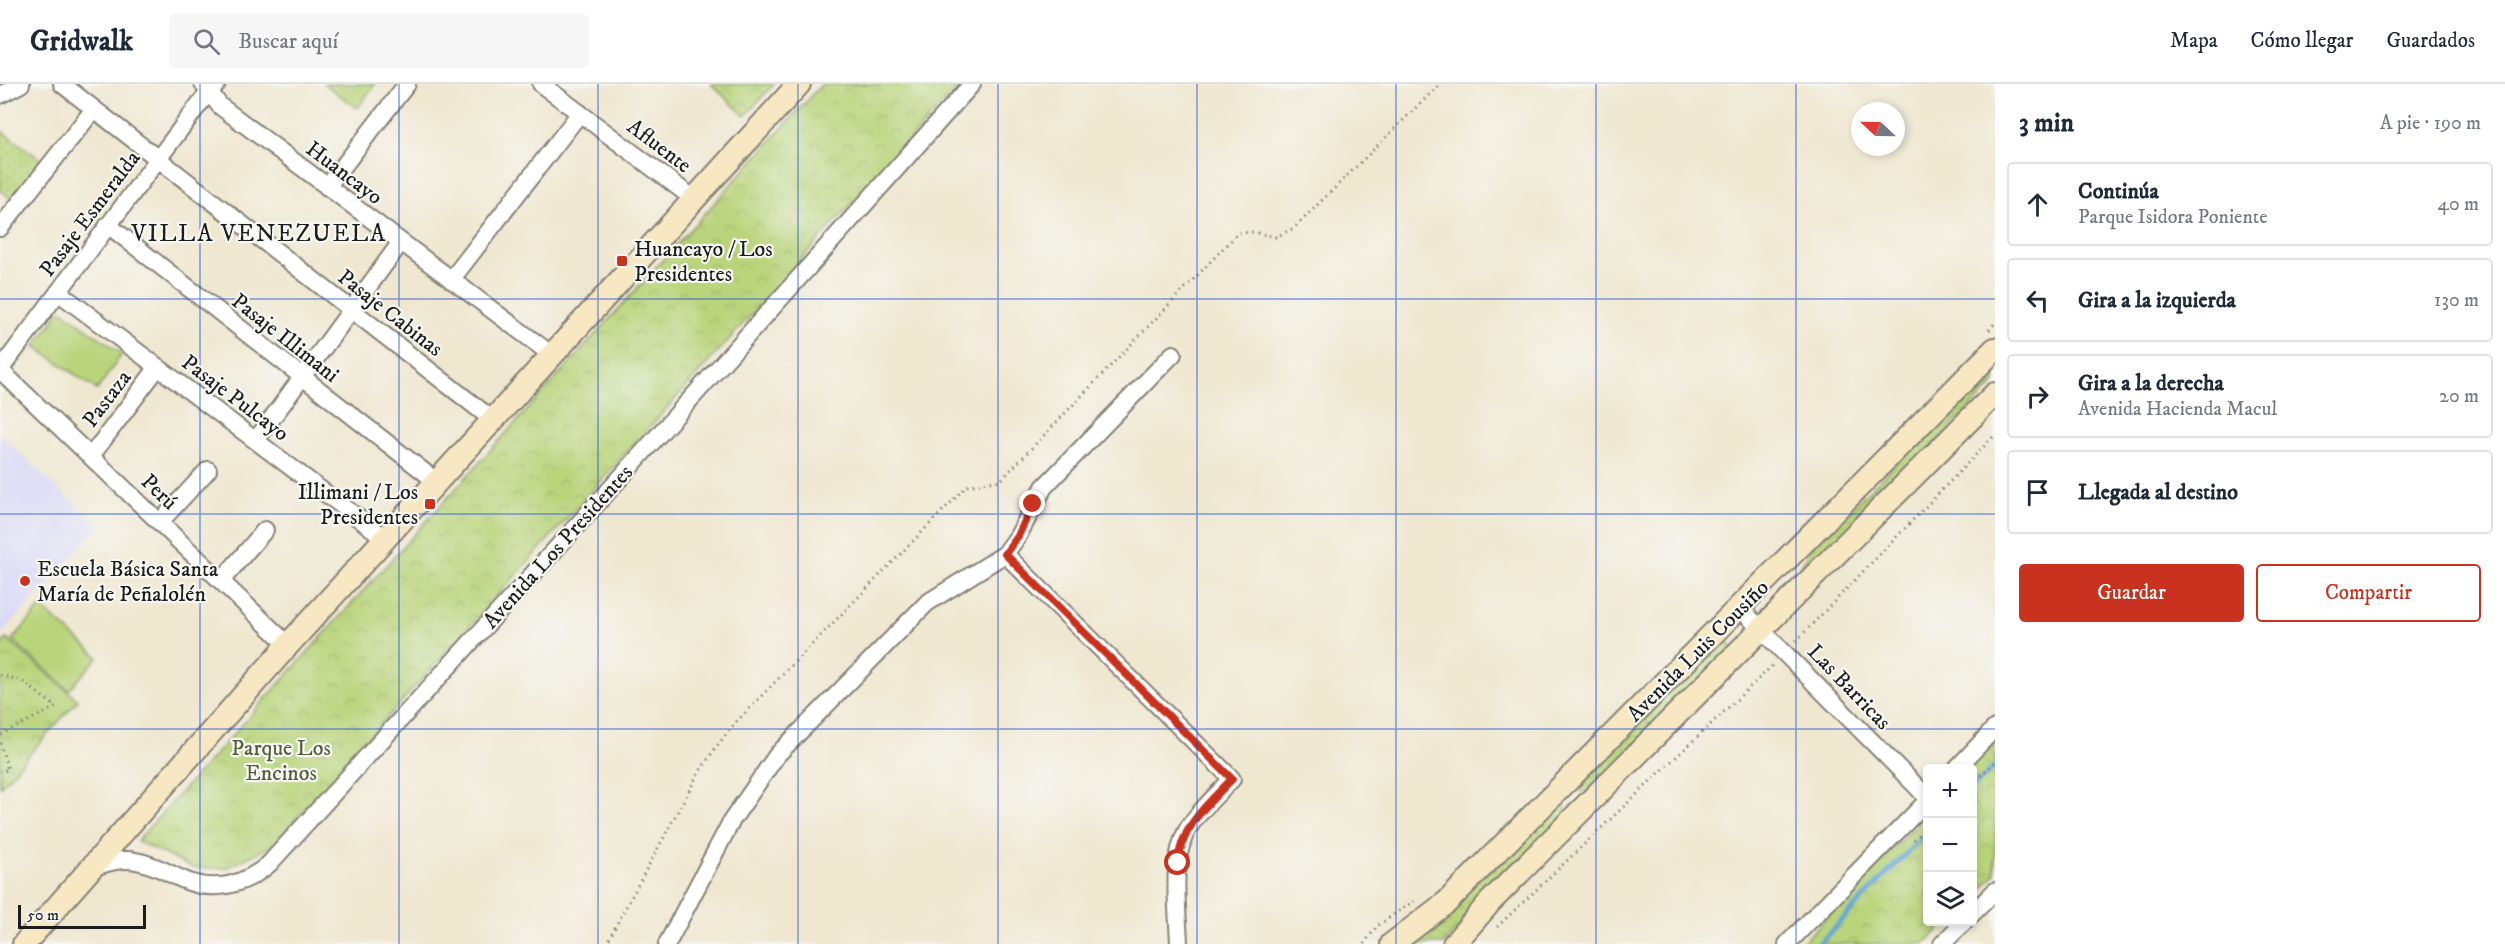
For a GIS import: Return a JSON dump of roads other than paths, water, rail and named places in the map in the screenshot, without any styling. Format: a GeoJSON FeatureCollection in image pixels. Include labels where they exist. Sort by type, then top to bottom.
{"type":"FeatureCollection","features":[{"type":"Feature","properties":{"kind":"street"},"geometry":{"type":"LineString","coordinates":[[0,95],[21,84]]}},
{"type":"Feature","properties":{"kind":"street","name":"Pasaje Cabinas"},"geometry":{"type":"LineString","coordinates":[[62,84],[493,420]]}},
{"type":"Feature","properties":{"kind":"street"},"geometry":{"type":"LineString","coordinates":[[327,187],[407,84]]}},
{"type":"Feature","properties":{"kind":"street"},"geometry":{"type":"LineString","coordinates":[[24,944],[288,645],[799,84]]}},
{"type":"Feature","properties":{"kind":"street","name":"Avenida Los Presidentes"},"geometry":{"type":"LineString","coordinates":[[90,868],[118,860],[135,861],[165,870],[195,884],[220,886],[243,882],[269,864],[613,486],[972,84]]}},
{"type":"Feature","properties":{"kind":"street","name":"Afluente"},"geometry":{"type":"LineString","coordinates":[[545,85],[694,199]]}},
{"type":"Feature","properties":{"kind":"street","name":"Huancayo"},"geometry":{"type":"LineString","coordinates":[[209,87],[220,106],[552,356]]}},
{"type":"Feature","properties":{"kind":"street","name":"Pasaje Esmeralda"},"geometry":{"type":"LineString","coordinates":[[0,370],[209,87]]}},
{"type":"Feature","properties":{"kind":"street"},"geometry":{"type":"LineString","coordinates":[[0,228],[94,109]]}},
{"type":"Feature","properties":{"kind":"street"},"geometry":{"type":"LineString","coordinates":[[451,280],[580,113]]}},
{"type":"Feature","properties":{"kind":"street","name":"Pasaje Illimani"},"geometry":{"type":"LineString","coordinates":[[108,225],[302,379],[437,482]]}},
{"type":"Feature","properties":{"kind":"street"},"geometry":{"type":"LineString","coordinates":[[256,440],[401,242]]}},
{"type":"Feature","properties":{"kind":"street","name":"Pasaje Pulcayo"},"geometry":{"type":"LineString","coordinates":[[58,292],[385,538]]}},
{"type":"Feature","properties":{"kind":"street","name":"Avenida Luis Cousiño"},"geometry":{"type":"LineString","coordinates":[[1392,944],[1447,902],[1995,349]]}},
{"type":"Feature","properties":{"kind":"street"},"geometry":{"type":"LineString","coordinates":[[667,944],[732,820],[777,755],[927,603],[1005,554],[1018,536],[1044,487],[1173,354]]}},
{"type":"Feature","properties":{"kind":"street","name":"Pastaza"},"geometry":{"type":"LineString","coordinates":[[91,456],[158,367]]}},
{"type":"Feature","properties":{"kind":"street","name":"Perú"},"geometry":{"type":"LineString","coordinates":[[0,370],[288,645]]}},
{"type":"Feature","properties":{"kind":"street","name":"Avenida Luis Cousiño"},"geometry":{"type":"LineString","coordinates":[[1454,944],[1490,902],[1995,394]]}},
{"type":"Feature","properties":{"kind":"street"},"geometry":{"type":"LineString","coordinates":[[160,522],[208,470]]}},
{"type":"Feature","properties":{"kind":"street"},"geometry":{"type":"LineString","coordinates":[[221,581],[265,530]]}},
{"type":"Feature","properties":{"kind":"street"},"geometry":{"type":"LineString","coordinates":[[1005,554],[1232,779],[1191,824],[1182,841],[1178,863],[1179,944]]}},
{"type":"Feature","properties":{"kind":"street","name":"Las Barricas"},"geometry":{"type":"LineString","coordinates":[[1739,607],[1923,794]]}},
{"type":"Feature","properties":{"kind":"street"},"geometry":{"type":"LineString","coordinates":[[1961,764],[1995,728]]}},
{"type":"Feature","properties":{"kind":"street"},"geometry":{"type":"LineString","coordinates":[[1564,785],[1585,807]]}},
{"type":"Feature","properties":{"kind":"street"},"geometry":{"type":"LineString","coordinates":[[1786,944],[1923,804]]}},
{"type":"Feature","properties":{"kind":"street"},"geometry":{"type":"LineString","coordinates":[[1977,909],[1995,891]]}},
{"type":"Feature","properties":{"kind":"street"},"geometry":{"type":"LineString","coordinates":[[1949,942],[1960,926]]}},
{"type":"Feature","properties":{"kind":"waterway"},"geometry":{"type":"LineString","coordinates":[[1977,783],[1995,766]]}},
{"type":"Feature","properties":{"kind":"waterway"},"geometry":{"type":"LineString","coordinates":[[1819,944],[1923,836]]}},
{"type":"Feature","properties":{"kind":"place","name":"Huancayo / Los Presidentes"},"geometry":{"type":"Point","coordinates":[622,261]}},
{"type":"Feature","properties":{"kind":"place","name":"Illimani / Los Presidentes"},"geometry":{"type":"Point","coordinates":[430,504]}},
{"type":"Feature","properties":{"kind":"place","name":"Escuela Básica Santa María de Peñalolén"},"geometry":{"type":"Point","coordinates":[25,581]}},
{"type":"Feature","properties":{"kind":"district","name":"VILLA VENEZUELA"},"geometry":{"type":"Point","coordinates":[259,233]}},
{"type":"Feature","properties":{"kind":"park label","name":"Parque Los Encinos"},"geometry":{"type":"Point","coordinates":[281,760]}}]}
